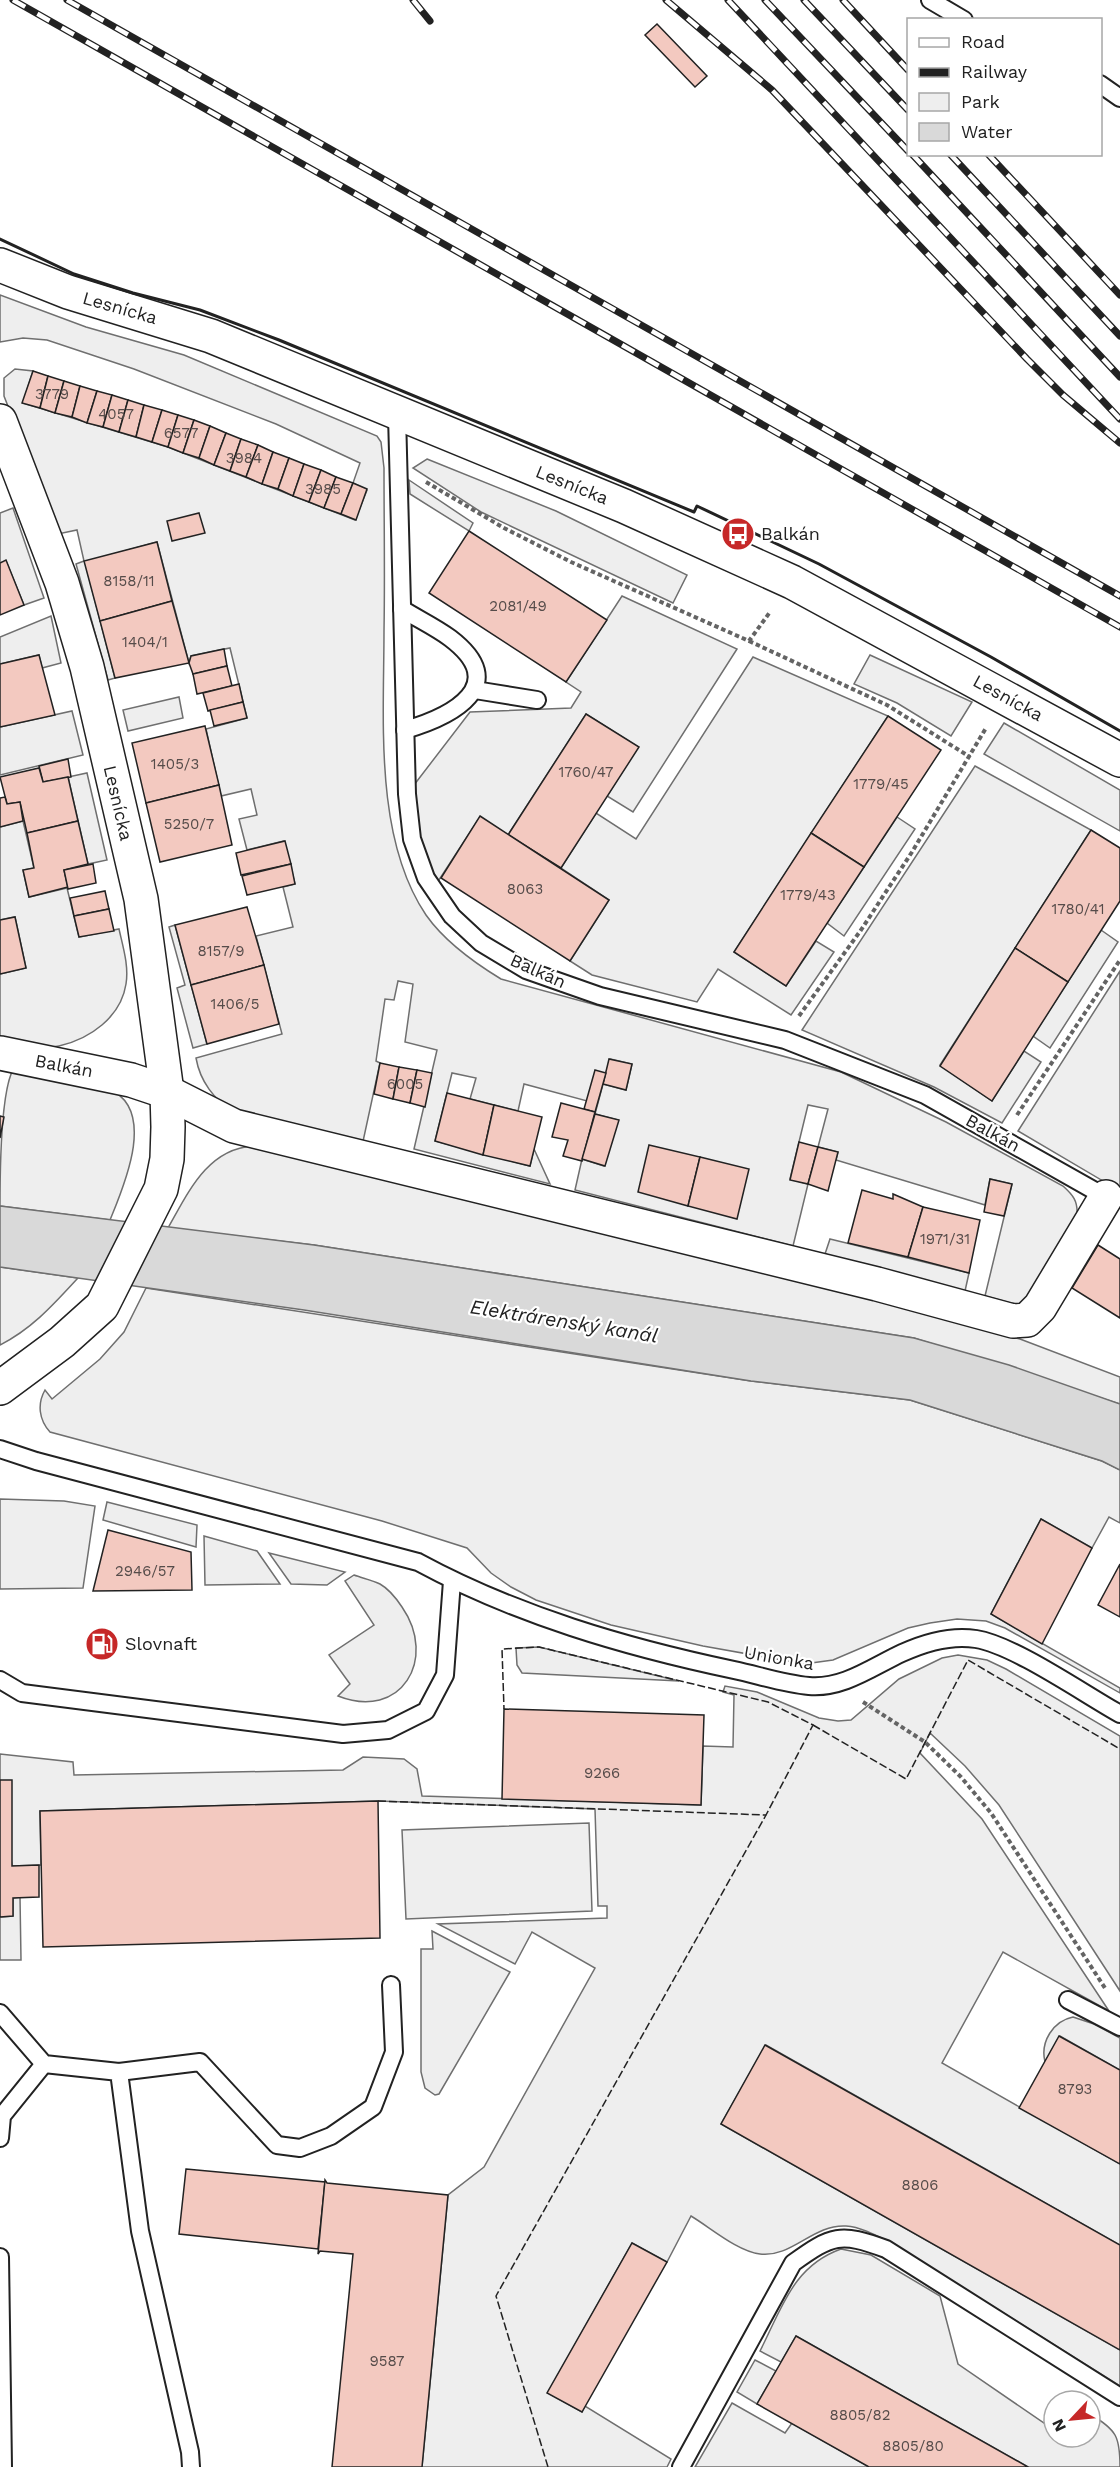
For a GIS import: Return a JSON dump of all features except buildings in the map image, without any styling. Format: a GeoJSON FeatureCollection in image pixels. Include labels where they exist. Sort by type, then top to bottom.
{"type":"FeatureCollection","features":[{"type":"Feature","properties":{"kind":"street","name":"Lesnícka"},"geometry":{"type":"LineString","coordinates":[[0,265],[68,292],[212,336],[397,415],[624,506],[792,582],[1120,759]]}},
{"type":"Feature","properties":{"kind":"street","name":"Lesnícka"},"geometry":{"type":"LineString","coordinates":[[0,421],[62,583],[87,667],[141,899],[167,1092],[167,1159],[161,1189],[102,1306],[62,1342],[0,1388]]}},
{"type":"Feature","properties":{"kind":"street","name":"Balkán"},"geometry":{"type":"LineString","coordinates":[[0,1053],[131,1080],[167,1092],[200,1111],[234,1126],[833,1274],[1013,1321],[1027,1320],[1040,1307],[1113,1201]]}},
{"type":"Feature","properties":{"kind":"lane"},"geometry":{"type":"LineString","coordinates":[[930,0],[961,18]]}},
{"type":"Feature","properties":{"kind":"lane"},"geometry":{"type":"LineString","coordinates":[[1102,85],[1120,98]]}},
{"type":"Feature","properties":{"kind":"lane","name":"Balkán"},"geometry":{"type":"LineString","coordinates":[[397,415],[407,794],[412,839],[426,878],[452,916],[481,943],[526,970],[600,996],[785,1040],[925,1095],[1113,1201]]}},
{"type":"Feature","properties":{"kind":"lane"},"geometry":{"type":"LineString","coordinates":[[402,609],[450,639],[471,659],[478,674],[475,690],[453,710],[428,723],[405,730]]}},
{"type":"Feature","properties":{"kind":"lane"},"geometry":{"type":"LineString","coordinates":[[475,690],[537,700]]}},
{"type":"Feature","properties":{"kind":"lane","name":"Unionka"},"geometry":{"type":"LineString","coordinates":[[0,1449],[48,1464],[418,1562],[452,1581],[559,1624],[678,1658],[809,1686],[835,1684],[930,1643],[952,1638],[976,1639],[999,1646],[1120,1714]]}},
{"type":"Feature","properties":{"kind":"lane"},"geometry":{"type":"LineString","coordinates":[[0,1680],[22,1692],[56,1697],[344,1734],[388,1730],[426,1711],[445,1675],[452,1581]]}},
{"type":"Feature","properties":{"kind":"lane"},"geometry":{"type":"LineString","coordinates":[[0,2013],[44,2064],[119,2072],[200,2062],[277,2145],[300,2148],[331,2136],[373,2107],[394,2052],[391,1985]]}},
{"type":"Feature","properties":{"kind":"lane"},"geometry":{"type":"LineString","coordinates":[[1068,2000],[1120,2027]]}},
{"type":"Feature","properties":{"kind":"lane"},"geometry":{"type":"LineString","coordinates":[[0,2138],[2,2116],[44,2064]]}},
{"type":"Feature","properties":{"kind":"lane"},"geometry":{"type":"LineString","coordinates":[[119,2072],[140,2231],[190,2452],[191,2467]]}},
{"type":"Feature","properties":{"kind":"lane"},"geometry":{"type":"LineString","coordinates":[[681,2467],[793,2263],[816,2246],[837,2238],[855,2237],[886,2249],[1120,2397]]}},
{"type":"Feature","properties":{"kind":"lane"},"geometry":{"type":"LineString","coordinates":[[0,2257],[3,2467]]}},
{"type":"Feature","properties":{"kind":"path"},"geometry":{"type":"LineString","coordinates":[[398,467],[504,528],[571,562],[887,705],[970,757]]}},
{"type":"Feature","properties":{"kind":"path"},"geometry":{"type":"LineString","coordinates":[[749,642],[792,582]]}},
{"type":"Feature","properties":{"kind":"path"},"geometry":{"type":"LineString","coordinates":[[785,1040],[801,1013],[861,930],[912,852],[1005,696]]}},
{"type":"Feature","properties":{"kind":"path"},"geometry":{"type":"LineString","coordinates":[[1001,1138],[1120,960]]}},
{"type":"Feature","properties":{"kind":"path"},"geometry":{"type":"LineString","coordinates":[[835,1684],[925,1742],[961,1777],[991,1813],[1107,1991]]}},
{"type":"Feature","properties":{"kind":"green space"},"geometry":{"type":"Polygon","coordinates":[[[0,295],[86,327],[184,355],[377,436],[381,442],[384,468],[383,702],[386,778],[390,815],[398,851],[409,884],[426,915],[460,951],[501,979],[841,1072],[946,1122],[1063,1186],[1074,1199],[1077,1215],[1025,1307],[985,1296],[1012,1184],[990,1179],[985,1205],[836,1160],[838,1152],[818,1147],[828,1109],[808,1105],[790,1179],[808,1184],[793,1246],[575,1190],[582,1159],[604,1166],[618,1120],[595,1114],[603,1084],[626,1090],[632,1064],[610,1059],[606,1073],[587,1101],[524,1084],[518,1111],[470,1099],[476,1078],[452,1073],[435,1141],[530,1166],[534,1149],[550,1184],[414,1149],[437,1050],[405,1042],[413,984],[398,981],[394,1000],[385,999],[376,1061],[380,1063],[362,1146],[234,1112],[220,1102],[205,1082],[196,1058],[282,1034],[256,936],[293,927],[283,887],[295,884],[284,841],[247,850],[239,819],[257,815],[251,789],[221,796],[206,729],[247,718],[230,648],[191,656],[189,663],[157,542],[85,562],[115,678],[108,680],[76,564],[84,561],[77,530],[58,534],[4,396],[4,378],[15,369],[33,371],[23,403],[168,447],[355,520],[367,490],[353,483],[360,463],[276,424],[134,369],[47,340],[23,338],[0,342],[0,295]]]}},
{"type":"Feature","properties":{"kind":"green space"},"geometry":{"type":"Polygon","coordinates":[[[427,459],[556,511],[687,575],[673,603],[481,512],[413,468],[427,459]]]}},
{"type":"Feature","properties":{"kind":"green space"},"geometry":{"type":"Polygon","coordinates":[[[409,480],[473,523],[469,531],[410,494],[409,480]]]}},
{"type":"Feature","properties":{"kind":"green space"},"geometry":{"type":"Polygon","coordinates":[[[13,508],[44,598],[24,605],[6,561],[0,563],[0,513],[13,508]]]}},
{"type":"Feature","properties":{"kind":"green space"},"geometry":{"type":"Polygon","coordinates":[[[622,596],[737,649],[633,812],[607,796],[638,747],[586,714],[508,835],[480,817],[437,883],[421,843],[414,785],[470,712],[571,708],[581,692],[566,682],[622,596]]]}},
{"type":"Feature","properties":{"kind":"green space"},"geometry":{"type":"Polygon","coordinates":[[[51,616],[61,663],[42,668],[39,655],[0,664],[0,637],[51,616]]]}},
{"type":"Feature","properties":{"kind":"green space"},"geometry":{"type":"Polygon","coordinates":[[[870,655],[972,702],[951,736],[897,703],[854,684],[870,655]]]}},
{"type":"Feature","properties":{"kind":"green space"},"geometry":{"type":"Polygon","coordinates":[[[753,657],[888,716],[734,952],[786,986],[816,941],[834,952],[791,1015],[718,969],[697,1002],[592,975],[570,961],[609,900],[561,868],[596,813],[636,839],[753,657]]]}},
{"type":"Feature","properties":{"kind":"green space"},"geometry":{"type":"Polygon","coordinates":[[[179,697],[183,718],[128,731],[123,710],[179,697]]]}},
{"type":"Feature","properties":{"kind":"green space"},"geometry":{"type":"Polygon","coordinates":[[[72,711],[83,755],[0,775],[0,727],[72,711]]]}},
{"type":"Feature","properties":{"kind":"green space"},"geometry":{"type":"Polygon","coordinates":[[[1004,723],[1120,790],[1120,831],[984,754],[1004,723]]]}},
{"type":"Feature","properties":{"kind":"green space"},"geometry":{"type":"Polygon","coordinates":[[[975,766],[1091,830],[940,1065],[992,1101],[1024,1051],[1041,1062],[1002,1123],[934,1087],[802,1030],[975,766]]]}},
{"type":"Feature","properties":{"kind":"green space"},"geometry":{"type":"Polygon","coordinates":[[[87,773],[107,860],[88,864],[68,777],[87,773]]]}},
{"type":"Feature","properties":{"kind":"green space"},"geometry":{"type":"Polygon","coordinates":[[[897,817],[915,829],[844,936],[827,923],[897,817]]]}},
{"type":"Feature","properties":{"kind":"green space"},"geometry":{"type":"Polygon","coordinates":[[[23,821],[34,868],[23,870],[29,897],[67,888],[79,937],[119,929],[124,950],[127,977],[118,1007],[93,1032],[59,1046],[37,1047],[0,1042],[0,974],[26,968],[15,917],[0,920],[0,827],[23,821]]]}},
{"type":"Feature","properties":{"kind":"green space"},"geometry":{"type":"Polygon","coordinates":[[[175,925],[207,1044],[193,1048],[177,988],[185,985],[169,927],[175,925]]]}},
{"type":"Feature","properties":{"kind":"green space"},"geometry":{"type":"Polygon","coordinates":[[[1101,930],[1118,942],[1050,1048],[1033,1036],[1101,930]]]}},
{"type":"Feature","properties":{"kind":"green space"},"geometry":{"type":"Polygon","coordinates":[[[1120,971],[1120,1191],[1018,1131],[1120,971]]]}},
{"type":"Feature","properties":{"kind":"green space"},"geometry":{"type":"Polygon","coordinates":[[[14,1068],[99,1086],[109,1089],[124,1099],[132,1114],[133,1150],[110,1220],[0,1206],[3,1113],[9,1079],[14,1068]]]}},
{"type":"Feature","properties":{"kind":"green space"},"geometry":{"type":"Polygon","coordinates":[[[253,1146],[841,1290],[1020,1339],[1120,1377],[1120,1404],[914,1338],[314,1245],[168,1228],[192,1187],[211,1164],[237,1149],[253,1146]]]}},
{"type":"Feature","properties":{"kind":"green space"},"geometry":{"type":"Polygon","coordinates":[[[830,1239],[969,1273],[965,1291],[825,1254],[830,1239]]]}},
{"type":"Feature","properties":{"kind":"green space"},"geometry":{"type":"Polygon","coordinates":[[[0,1267],[78,1278],[32,1324],[0,1345],[0,1267]]]}},
{"type":"Feature","properties":{"kind":"green space"},"geometry":{"type":"Polygon","coordinates":[[[146,1288],[751,1381],[910,1400],[1102,1461],[1120,1470],[1120,1523],[1109,1517],[1092,1548],[1041,1519],[991,1614],[1120,1688],[1120,1693],[1005,1628],[986,1621],[957,1619],[908,1628],[833,1660],[804,1664],[703,1646],[611,1625],[536,1600],[511,1587],[491,1573],[467,1548],[382,1521],[50,1432],[40,1412],[42,1395],[45,1390],[52,1399],[100,1359],[124,1332],[146,1288]]]}},
{"type":"Feature","properties":{"kind":"green space"},"geometry":{"type":"Polygon","coordinates":[[[0,1499],[64,1501],[95,1506],[83,1588],[0,1589],[0,1499]]]}},
{"type":"Feature","properties":{"kind":"green space"},"geometry":{"type":"Polygon","coordinates":[[[107,1502],[197,1525],[196,1547],[103,1520],[107,1502]]]}},
{"type":"Feature","properties":{"kind":"green space"},"geometry":{"type":"Polygon","coordinates":[[[204,1536],[257,1551],[280,1584],[205,1585],[204,1536]]]}},
{"type":"Feature","properties":{"kind":"green space"},"geometry":{"type":"Polygon","coordinates":[[[269,1553],[345,1572],[327,1585],[291,1584],[269,1553]]]}},
{"type":"Feature","properties":{"kind":"green space"},"geometry":{"type":"Polygon","coordinates":[[[354,1575],[377,1583],[395,1597],[412,1627],[416,1646],[414,1665],[407,1680],[395,1693],[380,1700],[360,1701],[338,1696],[350,1684],[329,1655],[374,1625],[345,1581],[354,1575]]]}},
{"type":"Feature","properties":{"kind":"green space"},"geometry":{"type":"Polygon","coordinates":[[[539,1647],[679,1681],[522,1673],[517,1665],[516,1648],[539,1647]]]}},
{"type":"Feature","properties":{"kind":"green space"},"geometry":{"type":"Polygon","coordinates":[[[958,1655],[987,1660],[1006,1669],[1120,1736],[1120,1991],[999,1805],[965,1766],[930,1733],[920,1753],[982,1819],[1109,2011],[1003,1952],[942,2063],[1120,2164],[1120,2245],[766,2045],[721,2124],[1120,2350],[1120,2386],[893,2244],[864,2230],[846,2226],[834,2227],[823,2230],[782,2251],[760,2254],[733,2244],[691,2216],[667,2262],[632,2243],[548,2393],[582,2412],[585,2406],[671,2459],[667,2467],[422,2467],[448,2195],[484,2167],[595,1968],[532,1932],[515,1964],[438,1924],[607,1918],[607,1906],[598,1906],[595,1809],[378,1801],[40,1811],[41,1865],[12,1866],[0,1780],[0,1754],[73,1762],[74,1775],[343,1770],[363,1757],[404,1759],[417,1769],[422,1796],[701,1805],[703,1746],[733,1747],[734,1695],[723,1692],[725,1686],[757,1692],[819,1718],[838,1721],[851,1720],[899,1679],[942,1658],[958,1655]]]}},
{"type":"Feature","properties":{"kind":"green space"},"geometry":{"type":"Polygon","coordinates":[[[589,1823],[592,1911],[406,1919],[402,1830],[589,1823]]]}},
{"type":"Feature","properties":{"kind":"green space"},"geometry":{"type":"Polygon","coordinates":[[[20,1897],[21,1960],[0,1960],[0,1917],[13,1916],[13,1898],[20,1897]]]}},
{"type":"Feature","properties":{"kind":"green space"},"geometry":{"type":"Polygon","coordinates":[[[432,1931],[510,1972],[439,2094],[435,2095],[425,2088],[421,2072],[421,1949],[433,1949],[432,1931]]]}},
{"type":"Feature","properties":{"kind":"green space"},"geometry":{"type":"Polygon","coordinates":[[[1073,2017],[1094,2024],[1120,2038],[1120,2070],[1060,2036],[1045,2062],[1046,2040],[1059,2023],[1073,2017]]]}},
{"type":"Feature","properties":{"kind":"green space"},"geometry":{"type":"Polygon","coordinates":[[[841,2249],[871,2255],[940,2296],[958,2364],[1042,2422],[1042,2449],[1102,2449],[1102,2422],[1111,2430],[1118,2441],[1120,2467],[1028,2467],[796,2336],[781,2362],[760,2351],[791,2290],[811,2266],[841,2249]]]}},
{"type":"Feature","properties":{"kind":"green space"},"geometry":{"type":"Polygon","coordinates":[[[755,2360],[776,2371],[757,2404],[737,2392],[755,2360]]]}},
{"type":"Feature","properties":{"kind":"green space"},"geometry":{"type":"Polygon","coordinates":[[[732,2403],[785,2433],[792,2423],[869,2467],[695,2467],[732,2403]]]}},
{"type":"Feature","properties":{"kind":"water","name":"Elektrárenský kanál"},"geometry":{"type":"Polygon","coordinates":[[[0,1206],[314,1245],[914,1338],[1009,1365],[1120,1404],[1120,1470],[1102,1461],[910,1400],[751,1381],[304,1310],[0,1267],[0,1206]]]}},
{"type":"Feature","properties":{"kind":"railway"},"geometry":{"type":"LineString","coordinates":[[13,0],[1120,627]]}},
{"type":"Feature","properties":{"kind":"railway"},"geometry":{"type":"LineString","coordinates":[[67,0],[1120,596]]}},
{"type":"Feature","properties":{"kind":"railway"},"geometry":{"type":"LineString","coordinates":[[413,0],[430,21]]}},
{"type":"Feature","properties":{"kind":"railway"},"geometry":{"type":"LineString","coordinates":[[666,0],[772,90],[1027,359],[1063,395],[1120,443]]}},
{"type":"Feature","properties":{"kind":"railway"},"geometry":{"type":"LineString","coordinates":[[728,0],[1120,419]]}},
{"type":"Feature","properties":{"kind":"railway"},"geometry":{"type":"LineString","coordinates":[[765,0],[907,150]]}},
{"type":"Feature","properties":{"kind":"railway"},"geometry":{"type":"LineString","coordinates":[[804,0],[907,109]]}},
{"type":"Feature","properties":{"kind":"railway"},"geometry":{"type":"LineString","coordinates":[[843,0],[907,69]]}},
{"type":"Feature","properties":{"kind":"railway"},"geometry":{"type":"LineString","coordinates":[[914,156],[1120,377]]}},
{"type":"Feature","properties":{"kind":"railway"},"geometry":{"type":"LineString","coordinates":[[952,156],[1120,336]]}},
{"type":"Feature","properties":{"kind":"railway"},"geometry":{"type":"LineString","coordinates":[[990,156],[1120,295]]}},
{"type":"Feature","properties":{"kind":"fence"},"geometry":{"type":"LineString","coordinates":[[378,1801],[766,1815],[813,1725],[768,1702],[539,1647],[502,1649],[504,1709]]}},
{"type":"Feature","properties":{"kind":"fence"},"geometry":{"type":"LineString","coordinates":[[813,1725],[906,1779],[968,1660],[1120,1749]]}},
{"type":"Feature","properties":{"kind":"fence"},"geometry":{"type":"LineString","coordinates":[[548,2467],[496,2296],[766,1815]]}},
{"type":"Feature","properties":{"kind":"wall"},"geometry":{"type":"LineString","coordinates":[[0,239],[74,274],[133,293],[200,310],[279,340],[694,512],[697,506],[819,564],[991,657],[1120,731]]}},
{"type":"Feature","properties":{"kind":"place","name":"Balkán"},"geometry":{"type":"Point","coordinates":[738,534]}},
{"type":"Feature","properties":{"kind":"place","name":"Slovnaft"},"geometry":{"type":"Point","coordinates":[102,1644]}}]}
